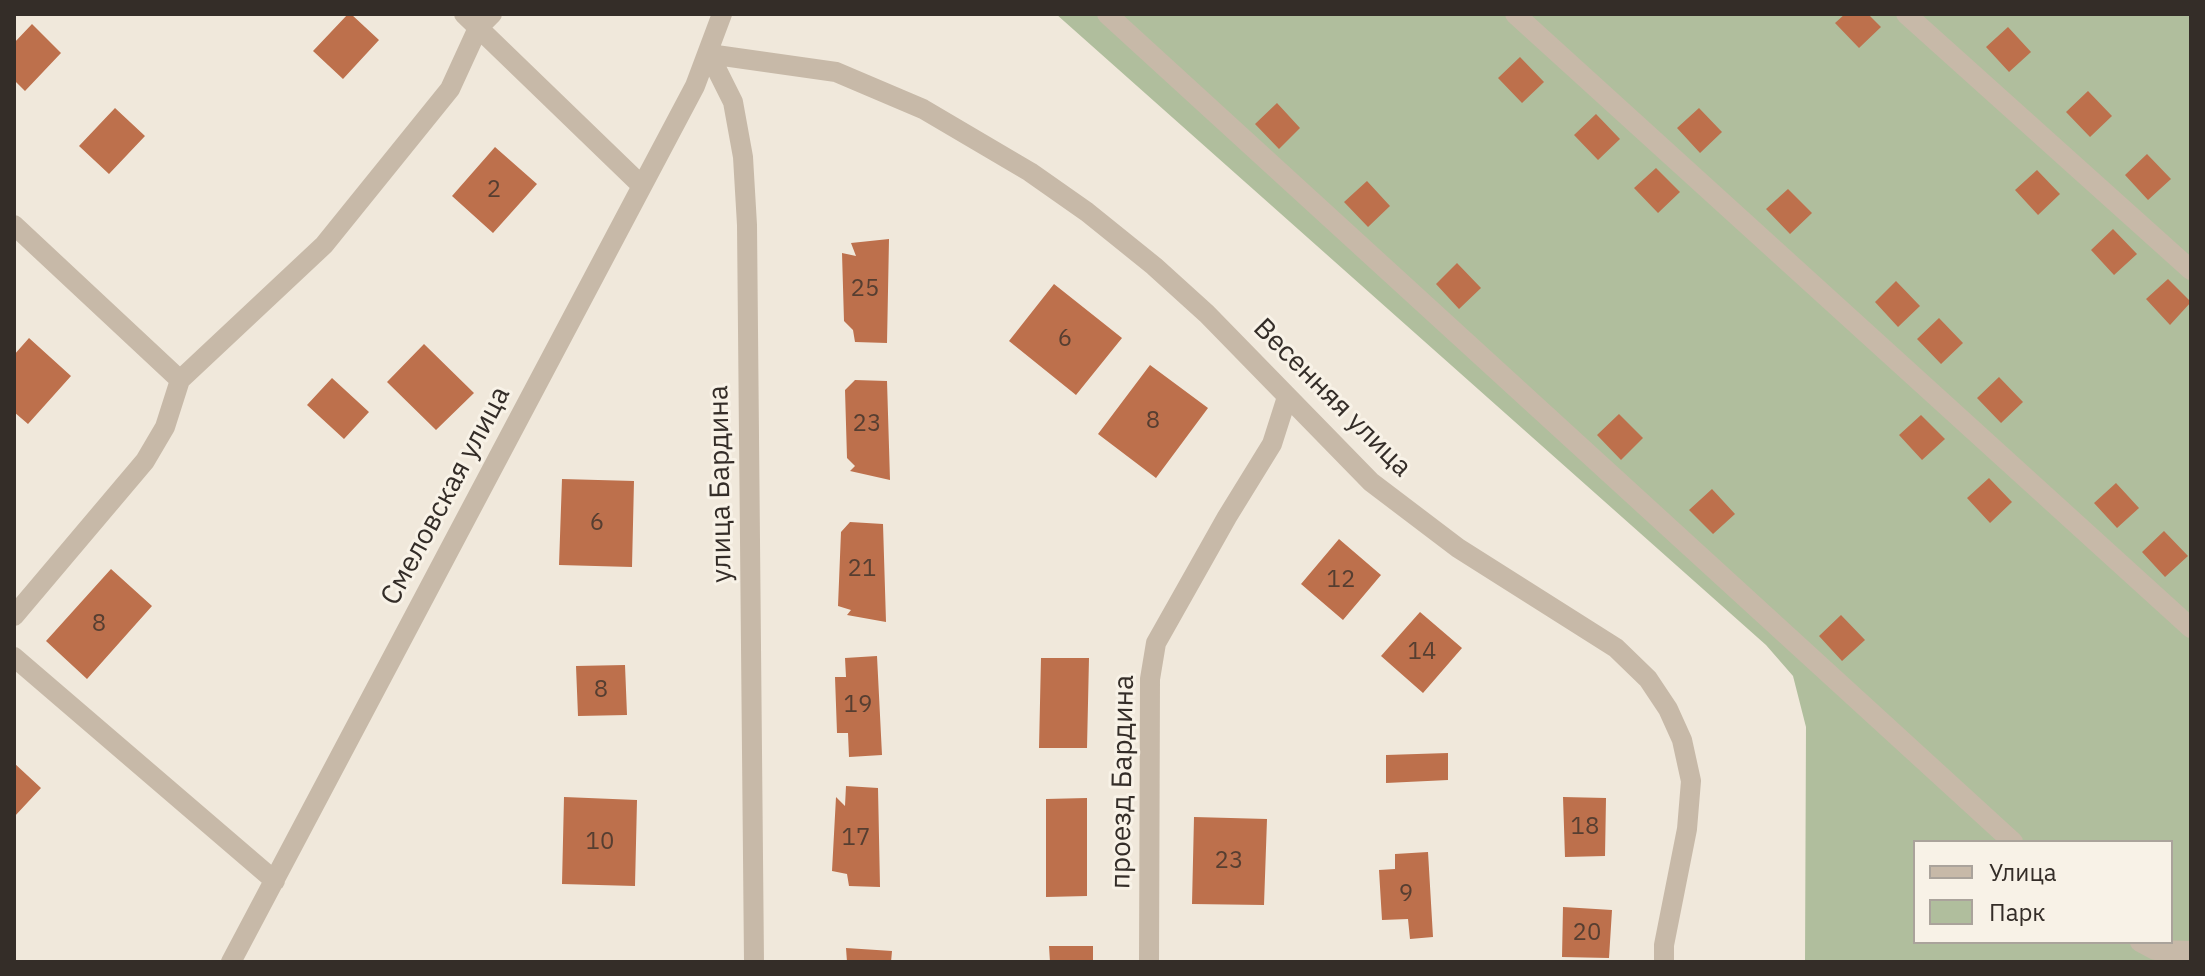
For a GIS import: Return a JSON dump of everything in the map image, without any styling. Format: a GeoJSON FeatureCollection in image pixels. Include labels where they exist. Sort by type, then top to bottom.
{"type":"FeatureCollection","features":[{"type":"Feature","properties":{"kind":"street"},"geometry":{"type":"LineString","coordinates":[[709,54],[722,14]]}},
{"type":"Feature","properties":{"kind":"street"},"geometry":{"type":"LineString","coordinates":[[1107,14],[2011,840]]}},
{"type":"Feature","properties":{"kind":"street"},"geometry":{"type":"LineString","coordinates":[[1515,14],[2191,628]]}},
{"type":"Feature","properties":{"kind":"street"},"geometry":{"type":"LineString","coordinates":[[1906,14],[2191,270]]}},
{"type":"Feature","properties":{"kind":"street"},"geometry":{"type":"LineString","coordinates":[[14,616],[145,461],[165,427],[180,380],[324,245],[450,89],[478,19],[641,185]]}},
{"type":"Feature","properties":{"kind":"street","name":"Смеловская улица"},"geometry":{"type":"LineString","coordinates":[[231,962],[695,86],[709,54]]}},
{"type":"Feature","properties":{"kind":"street","name":"Весенняя улица"},"geometry":{"type":"LineString","coordinates":[[709,54],[836,72],[923,109],[1030,172],[1087,212],[1154,266],[1244,350],[1371,482],[1458,548],[1616,648],[1648,679],[1661,699],[1682,740],[1691,781],[1687,829],[1664,945],[1664,962]]}},
{"type":"Feature","properties":{"kind":"street","name":"улица Бардина"},"geometry":{"type":"LineString","coordinates":[[709,54],[733,102],[743,157],[747,225],[754,962]]}},
{"type":"Feature","properties":{"kind":"street"},"geometry":{"type":"LineString","coordinates":[[14,225],[180,380]]}},
{"type":"Feature","properties":{"kind":"street","name":"проезд Бардина"},"geometry":{"type":"LineString","coordinates":[[1149,962],[1150,679],[1156,643],[1272,444],[1287,397]]}},
{"type":"Feature","properties":{"kind":"street"},"geometry":{"type":"LineString","coordinates":[[14,657],[275,881]]}},
{"type":"Feature","properties":{"kind":"street"},"geometry":{"type":"LineString","coordinates":[[2144,944],[2155,950],[2191,951]]}},
{"type":"Feature","properties":{"kind":"green space"},"geometry":{"type":"Polygon","coordinates":[[[1056,14],[2191,14],[2191,962],[1805,962],[1806,727],[1793,676],[1766,645],[1056,14]]]}},
{"type":"Feature","properties":{"kind":"building"},"geometry":{"type":"Polygon","coordinates":[[[348,14],[379,40],[343,79],[313,51],[348,14]]]}},
{"type":"Feature","properties":{"kind":"building"},"geometry":{"type":"Polygon","coordinates":[[[1845,14],[1868,14],[1881,27],[1859,48],[1835,23],[1845,14]]]}},
{"type":"Feature","properties":{"kind":"building"},"geometry":{"type":"Polygon","coordinates":[[[32,24],[61,53],[25,91],[14,80],[14,43],[32,24]]]}},
{"type":"Feature","properties":{"kind":"building"},"geometry":{"type":"Polygon","coordinates":[[[2008,27],[2031,52],[2009,72],[1986,47],[2008,27]]]}},
{"type":"Feature","properties":{"kind":"building"},"geometry":{"type":"Polygon","coordinates":[[[1520,57],[1544,82],[1522,103],[1498,78],[1520,57]]]}},
{"type":"Feature","properties":{"kind":"building"},"geometry":{"type":"Polygon","coordinates":[[[2088,91],[2112,116],[2090,137],[2066,112],[2088,91]]]}},
{"type":"Feature","properties":{"kind":"building"},"geometry":{"type":"Polygon","coordinates":[[[1277,103],[1300,128],[1279,149],[1255,124],[1277,103]]]}},
{"type":"Feature","properties":{"kind":"building"},"geometry":{"type":"Polygon","coordinates":[[[115,108],[145,136],[109,174],[79,146],[115,108]]]}},
{"type":"Feature","properties":{"kind":"building"},"geometry":{"type":"Polygon","coordinates":[[[1699,108],[1722,132],[1700,153],[1677,128],[1699,108]]]}},
{"type":"Feature","properties":{"kind":"building"},"geometry":{"type":"Polygon","coordinates":[[[1596,114],[1620,139],[1598,160],[1574,135],[1596,114]]]}},
{"type":"Feature","properties":{"kind":"building"},"geometry":{"type":"Polygon","coordinates":[[[495,147],[537,184],[493,233],[452,196],[495,147]]]}},
{"type":"Feature","properties":{"kind":"building"},"geometry":{"type":"Polygon","coordinates":[[[2147,154],[2171,179],[2148,200],[2125,175],[2147,154]]]}},
{"type":"Feature","properties":{"kind":"building"},"geometry":{"type":"Polygon","coordinates":[[[1656,168],[1680,192],[1658,213],[1634,188],[1656,168]]]}},
{"type":"Feature","properties":{"kind":"building"},"geometry":{"type":"Polygon","coordinates":[[[2037,170],[2060,194],[2038,215],[2015,190],[2037,170]]]}},
{"type":"Feature","properties":{"kind":"building"},"geometry":{"type":"Polygon","coordinates":[[[1367,181],[1390,206],[1368,227],[1344,202],[1367,181]]]}},
{"type":"Feature","properties":{"kind":"building"},"geometry":{"type":"Polygon","coordinates":[[[1788,189],[1812,213],[1790,234],[1766,209],[1788,189]]]}},
{"type":"Feature","properties":{"kind":"building"},"geometry":{"type":"Polygon","coordinates":[[[2113,229],[2137,254],[2114,275],[2091,250],[2113,229]]]}},
{"type":"Feature","properties":{"kind":"building"},"geometry":{"type":"Polygon","coordinates":[[[889,239],[887,343],[855,342],[853,330],[844,321],[842,253],[856,256],[851,243],[889,239]]]}},
{"type":"Feature","properties":{"kind":"building"},"geometry":{"type":"Polygon","coordinates":[[[1457,263],[1481,288],[1459,309],[1436,284],[1457,263]]]}},
{"type":"Feature","properties":{"kind":"building"},"geometry":{"type":"Polygon","coordinates":[[[2168,279],[2191,302],[2170,325],[2146,299],[2168,279]]]}},
{"type":"Feature","properties":{"kind":"building"},"geometry":{"type":"Polygon","coordinates":[[[1896,281],[1920,306],[1898,327],[1875,302],[1896,281]]]}},
{"type":"Feature","properties":{"kind":"building"},"geometry":{"type":"Polygon","coordinates":[[[1054,284],[1122,338],[1076,395],[1009,341],[1054,284]]]}},
{"type":"Feature","properties":{"kind":"building"},"geometry":{"type":"Polygon","coordinates":[[[1939,318],[1963,343],[1941,364],[1917,339],[1939,318]]]}},
{"type":"Feature","properties":{"kind":"building"},"geometry":{"type":"Polygon","coordinates":[[[29,338],[71,376],[28,424],[14,412],[14,355],[29,338]]]}},
{"type":"Feature","properties":{"kind":"building"},"geometry":{"type":"Polygon","coordinates":[[[424,344],[474,393],[436,430],[387,382],[424,344]]]}},
{"type":"Feature","properties":{"kind":"building"},"geometry":{"type":"Polygon","coordinates":[[[1150,365],[1208,408],[1156,478],[1098,434],[1150,365]]]}},
{"type":"Feature","properties":{"kind":"building"},"geometry":{"type":"Polygon","coordinates":[[[1999,377],[2023,402],[2001,423],[1977,398],[1999,377]]]}},
{"type":"Feature","properties":{"kind":"building"},"geometry":{"type":"Polygon","coordinates":[[[332,378],[369,412],[344,439],[307,405],[332,378]]]}},
{"type":"Feature","properties":{"kind":"building"},"geometry":{"type":"Polygon","coordinates":[[[855,380],[887,381],[890,480],[850,471],[855,466],[847,458],[845,390],[855,380]]]}},
{"type":"Feature","properties":{"kind":"building"},"geometry":{"type":"Polygon","coordinates":[[[1619,414],[1643,438],[1621,460],[1597,435],[1619,414]]]}},
{"type":"Feature","properties":{"kind":"building"},"geometry":{"type":"Polygon","coordinates":[[[1921,415],[1945,439],[1922,460],[1899,435],[1921,415]]]}},
{"type":"Feature","properties":{"kind":"building"},"geometry":{"type":"Polygon","coordinates":[[[1989,478],[2012,502],[1990,523],[1967,498],[1989,478]]]}},
{"type":"Feature","properties":{"kind":"building"},"geometry":{"type":"Polygon","coordinates":[[[562,479],[634,481],[632,567],[559,565],[562,479]]]}},
{"type":"Feature","properties":{"kind":"building"},"geometry":{"type":"Polygon","coordinates":[[[2116,483],[2139,508],[2117,528],[2094,503],[2116,483]]]}},
{"type":"Feature","properties":{"kind":"building"},"geometry":{"type":"Polygon","coordinates":[[[1712,489],[1735,514],[1713,534],[1689,510],[1712,489]]]}},
{"type":"Feature","properties":{"kind":"building"},"geometry":{"type":"Polygon","coordinates":[[[850,522],[883,524],[886,622],[847,615],[851,610],[838,606],[841,532],[850,522]]]}},
{"type":"Feature","properties":{"kind":"building"},"geometry":{"type":"Polygon","coordinates":[[[2164,531],[2188,556],[2165,577],[2142,552],[2164,531]]]}},
{"type":"Feature","properties":{"kind":"building"},"geometry":{"type":"Polygon","coordinates":[[[1339,539],[1381,575],[1343,620],[1301,584],[1339,539]]]}},
{"type":"Feature","properties":{"kind":"building"},"geometry":{"type":"Polygon","coordinates":[[[111,569],[152,606],[87,679],[46,641],[111,569]]]}},
{"type":"Feature","properties":{"kind":"building"},"geometry":{"type":"Polygon","coordinates":[[[1420,612],[1462,648],[1423,693],[1381,656],[1420,612]]]}},
{"type":"Feature","properties":{"kind":"building"},"geometry":{"type":"Polygon","coordinates":[[[1841,615],[1865,640],[1842,661],[1819,636],[1841,615]]]}},
{"type":"Feature","properties":{"kind":"building"},"geometry":{"type":"Polygon","coordinates":[[[877,656],[882,755],[849,757],[848,733],[837,733],[835,677],[846,677],[845,658],[877,656]]]}},
{"type":"Feature","properties":{"kind":"building"},"geometry":{"type":"Polygon","coordinates":[[[1041,658],[1089,658],[1087,748],[1039,748],[1041,658]]]}},
{"type":"Feature","properties":{"kind":"building"},"geometry":{"type":"Polygon","coordinates":[[[625,665],[627,715],[578,716],[576,666],[625,665]]]}},
{"type":"Feature","properties":{"kind":"building"},"geometry":{"type":"Polygon","coordinates":[[[1448,753],[1448,780],[1386,783],[1386,755],[1448,753]]]}},
{"type":"Feature","properties":{"kind":"building"},"geometry":{"type":"Polygon","coordinates":[[[14,763],[41,788],[14,817],[14,763]]]}},
{"type":"Feature","properties":{"kind":"building"},"geometry":{"type":"Polygon","coordinates":[[[846,786],[878,788],[880,887],[849,886],[847,874],[832,871],[836,797],[845,806],[846,786]]]}},
{"type":"Feature","properties":{"kind":"building"},"geometry":{"type":"Polygon","coordinates":[[[564,797],[637,800],[635,886],[562,884],[564,797]]]}},
{"type":"Feature","properties":{"kind":"building"},"geometry":{"type":"Polygon","coordinates":[[[1563,797],[1606,798],[1605,856],[1565,857],[1563,797]]]}},
{"type":"Feature","properties":{"kind":"building"},"geometry":{"type":"Polygon","coordinates":[[[1087,798],[1087,896],[1046,897],[1046,799],[1087,798]]]}},
{"type":"Feature","properties":{"kind":"building"},"geometry":{"type":"Polygon","coordinates":[[[1194,817],[1267,819],[1264,905],[1192,904],[1194,817]]]}},
{"type":"Feature","properties":{"kind":"building"},"geometry":{"type":"Polygon","coordinates":[[[1428,852],[1433,937],[1410,939],[1408,919],[1382,920],[1379,870],[1395,869],[1395,854],[1428,852]]]}},
{"type":"Feature","properties":{"kind":"building"},"geometry":{"type":"Polygon","coordinates":[[[1563,907],[1612,910],[1609,958],[1562,957],[1563,907]]]}},
{"type":"Feature","properties":{"kind":"building"},"geometry":{"type":"Polygon","coordinates":[[[1049,946],[1093,946],[1093,962],[1050,962],[1049,946]]]}},
{"type":"Feature","properties":{"kind":"building"},"geometry":{"type":"Polygon","coordinates":[[[846,948],[892,951],[891,962],[847,962],[846,948]]]}}]}
